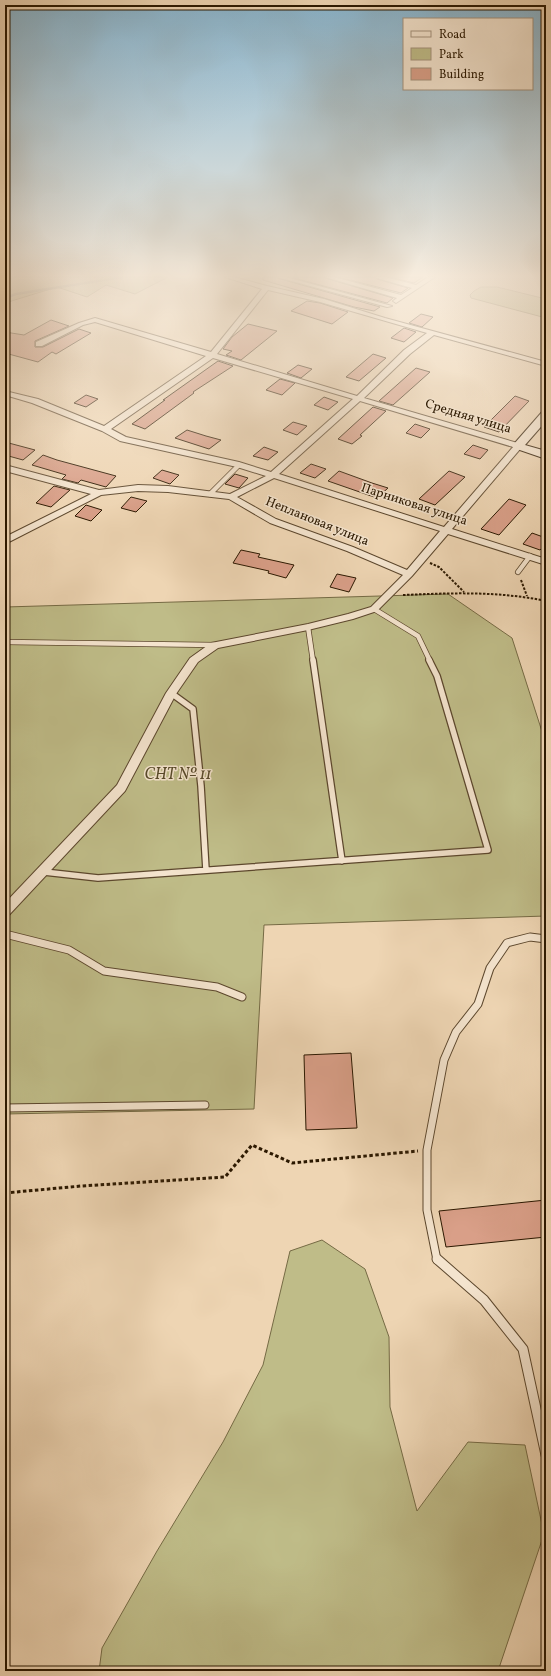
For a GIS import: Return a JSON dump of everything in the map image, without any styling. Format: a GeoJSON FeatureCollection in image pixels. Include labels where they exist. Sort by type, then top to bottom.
{"type":"FeatureCollection","features":[{"type":"Feature","properties":{"kind":"main road"},"geometry":{"type":"LineString","coordinates":[[518,446],[546,414]]}},
{"type":"Feature","properties":{"kind":"main road","name":"Средняя улица"},"geometry":{"type":"LineString","coordinates":[[518,446],[546,455]]}},
{"type":"Feature","properties":{"kind":"street"},"geometry":{"type":"LineString","coordinates":[[105,429],[212,355]]}},
{"type":"Feature","properties":{"kind":"street","name":"Средняя улица"},"geometry":{"type":"LineString","coordinates":[[213,355],[518,446]]}},
{"type":"Feature","properties":{"kind":"street"},"geometry":{"type":"LineString","coordinates":[[231,498],[273,475],[358,399],[404,355]]}},
{"type":"Feature","properties":{"kind":"street"},"geometry":{"type":"LineString","coordinates":[[514,355],[546,364]]}},
{"type":"Feature","properties":{"kind":"street","name":"Парниковая улица"},"geometry":{"type":"LineString","coordinates":[[5,393],[35,401],[105,429],[123,439],[239,465],[446,529],[546,562]]}},
{"type":"Feature","properties":{"kind":"street"},"geometry":{"type":"LineString","coordinates":[[5,911],[44,872],[121,788],[171,693],[194,660],[215,645],[350,618],[374,609],[409,574],[518,446]]}},
{"type":"Feature","properties":{"kind":"street","name":"Неплановая улица"},"geometry":{"type":"LineString","coordinates":[[5,468],[100,493],[138,488],[210,494],[231,498],[273,521],[350,549],[409,574]]}},
{"type":"Feature","properties":{"kind":"street"},"geometry":{"type":"LineString","coordinates":[[5,541],[100,493]]}},
{"type":"Feature","properties":{"kind":"lane"},"geometry":{"type":"LineString","coordinates":[[210,494],[239,465]]}},
{"type":"Feature","properties":{"kind":"lane"},"geometry":{"type":"LineString","coordinates":[[518,572],[530,556]]}},
{"type":"Feature","properties":{"kind":"lane"},"geometry":{"type":"LineString","coordinates":[[44,872],[98,878],[488,850],[437,676],[418,636],[374,609]]}},
{"type":"Feature","properties":{"kind":"lane"},"geometry":{"type":"LineString","coordinates":[[308,627],[342,861]]}},
{"type":"Feature","properties":{"kind":"lane"},"geometry":{"type":"LineString","coordinates":[[5,642],[215,645]]}},
{"type":"Feature","properties":{"kind":"lane"},"geometry":{"type":"LineString","coordinates":[[171,693],[193,709],[201,786],[206,870]]}},
{"type":"Feature","properties":{"kind":"lane"},"geometry":{"type":"LineString","coordinates":[[5,934],[69,950],[104,971],[217,987],[242,997]]}},
{"type":"Feature","properties":{"kind":"lane"},"geometry":{"type":"LineString","coordinates":[[546,939],[530,937],[508,943],[490,968],[478,1004],[456,1032],[444,1060],[427,1150],[427,1210],[437,1261],[484,1300],[523,1348],[546,1455]]}},
{"type":"Feature","properties":{"kind":"lane"},"geometry":{"type":"LineString","coordinates":[[5,1108],[206,1105]]}},
{"type":"Feature","properties":{"kind":"path"},"geometry":{"type":"LineString","coordinates":[[422,559],[439,567],[464,592]]}},
{"type":"Feature","properties":{"kind":"path"},"geometry":{"type":"LineString","coordinates":[[518,572],[527,596]]}},
{"type":"Feature","properties":{"kind":"path"},"geometry":{"type":"LineString","coordinates":[[390,592],[402,595],[464,592],[527,596],[546,601]]}},
{"type":"Feature","properties":{"kind":"path"},"geometry":{"type":"LineString","coordinates":[[5,1193],[81,1186],[225,1177],[252,1145],[292,1163],[427,1150]]}},
{"type":"Feature","properties":{"kind":"green space","name":"СНТ № 11"},"geometry":{"type":"Polygon","coordinates":[[[448,594],[512,638],[546,744],[546,916],[264,925],[254,1109],[5,1114],[5,607],[448,594]]]}},
{"type":"Feature","properties":{"kind":"green space"},"geometry":{"type":"Polygon","coordinates":[[[322,1240],[365,1269],[389,1337],[390,1407],[417,1511],[468,1442],[525,1445],[544,1534],[498,1671],[99,1671],[102,1648],[157,1551],[223,1442],[263,1365],[290,1251],[322,1240]]]}},
{"type":"Feature","properties":{"kind":"building"},"geometry":{"type":"Polygon","coordinates":[[[13,355],[48,355],[38,362],[13,355]]]}},
{"type":"Feature","properties":{"kind":"building"},"geometry":{"type":"Polygon","coordinates":[[[227,355],[247,355],[241,360],[227,355]]]}},
{"type":"Feature","properties":{"kind":"building"},"geometry":{"type":"Polygon","coordinates":[[[372,355],[386,358],[359,381],[346,377],[372,355]]]}},
{"type":"Feature","properties":{"kind":"building"},"geometry":{"type":"Polygon","coordinates":[[[218,361],[233,366],[193,392],[194,393],[145,429],[132,424],[165,400],[163,400],[218,361]]]}},
{"type":"Feature","properties":{"kind":"building"},"geometry":{"type":"Polygon","coordinates":[[[298,365],[312,369],[301,378],[287,373],[298,365]]]}},
{"type":"Feature","properties":{"kind":"building"},"geometry":{"type":"Polygon","coordinates":[[[416,368],[430,372],[393,405],[379,401],[416,368]]]}},
{"type":"Feature","properties":{"kind":"building"},"geometry":{"type":"Polygon","coordinates":[[[280,379],[295,383],[282,395],[266,390],[280,379]]]}},
{"type":"Feature","properties":{"kind":"building"},"geometry":{"type":"Polygon","coordinates":[[[86,395],[98,399],[86,407],[74,403],[86,395]]]}},
{"type":"Feature","properties":{"kind":"building"},"geometry":{"type":"Polygon","coordinates":[[[515,396],[529,401],[499,432],[484,427],[515,396]]]}},
{"type":"Feature","properties":{"kind":"building"},"geometry":{"type":"Polygon","coordinates":[[[324,397],[338,402],[328,410],[314,405],[324,397]]]}},
{"type":"Feature","properties":{"kind":"building"},"geometry":{"type":"Polygon","coordinates":[[[373,407],[386,411],[360,435],[362,436],[352,444],[338,439],[373,407]]]}},
{"type":"Feature","properties":{"kind":"building"},"geometry":{"type":"Polygon","coordinates":[[[293,422],[307,426],[297,435],[283,430],[293,422]]]}},
{"type":"Feature","properties":{"kind":"building"},"geometry":{"type":"Polygon","coordinates":[[[415,424],[430,429],[421,438],[406,433],[415,424]]]}},
{"type":"Feature","properties":{"kind":"building"},"geometry":{"type":"Polygon","coordinates":[[[187,430],[221,440],[209,449],[175,438],[187,430]]]}},
{"type":"Feature","properties":{"kind":"building"},"geometry":{"type":"Polygon","coordinates":[[[5,442],[35,450],[23,460],[5,455],[5,442]]]}},
{"type":"Feature","properties":{"kind":"building"},"geometry":{"type":"Polygon","coordinates":[[[473,445],[488,450],[480,459],[464,454],[473,445]]]}},
{"type":"Feature","properties":{"kind":"building"},"geometry":{"type":"Polygon","coordinates":[[[264,447],[278,452],[268,460],[253,456],[264,447]]]}},
{"type":"Feature","properties":{"kind":"building"},"geometry":{"type":"Polygon","coordinates":[[[43,455],[116,476],[106,487],[81,480],[78,483],[62,479],[66,475],[32,465],[43,455]]]}},
{"type":"Feature","properties":{"kind":"building"},"geometry":{"type":"Polygon","coordinates":[[[311,464],[326,469],[315,478],[300,473],[311,464]]]}},
{"type":"Feature","properties":{"kind":"building"},"geometry":{"type":"Polygon","coordinates":[[[162,470],[179,475],[170,484],[153,478],[162,470]]]}},
{"type":"Feature","properties":{"kind":"building"},"geometry":{"type":"Polygon","coordinates":[[[339,471],[388,488],[377,498],[328,481],[339,471]]]}},
{"type":"Feature","properties":{"kind":"building"},"geometry":{"type":"Polygon","coordinates":[[[449,471],[465,477],[435,505],[419,499],[449,471]]]}},
{"type":"Feature","properties":{"kind":"building"},"geometry":{"type":"Polygon","coordinates":[[[235,474],[248,478],[239,488],[225,484],[235,474]]]}},
{"type":"Feature","properties":{"kind":"building"},"geometry":{"type":"Polygon","coordinates":[[[54,486],[70,490],[51,507],[36,503],[54,486]]]}},
{"type":"Feature","properties":{"kind":"building"},"geometry":{"type":"Polygon","coordinates":[[[131,497],[147,501],[136,512],[121,508],[131,497]]]}},
{"type":"Feature","properties":{"kind":"building"},"geometry":{"type":"Polygon","coordinates":[[[509,499],[526,505],[499,535],[481,529],[509,499]]]}},
{"type":"Feature","properties":{"kind":"building"},"geometry":{"type":"Polygon","coordinates":[[[86,505],[102,510],[91,521],[75,516],[86,505]]]}},
{"type":"Feature","properties":{"kind":"building"},"geometry":{"type":"Polygon","coordinates":[[[532,533],[546,538],[546,544],[540,550],[523,544],[532,533]]]}},
{"type":"Feature","properties":{"kind":"building"},"geometry":{"type":"Polygon","coordinates":[[[241,550],[260,554],[258,557],[294,565],[286,578],[268,573],[269,571],[233,563],[241,550]]]}},
{"type":"Feature","properties":{"kind":"building"},"geometry":{"type":"Polygon","coordinates":[[[337,574],[356,578],[349,592],[330,587],[337,574]]]}},
{"type":"Feature","properties":{"kind":"building"},"geometry":{"type":"Polygon","coordinates":[[[351,1053],[357,1128],[306,1130],[304,1055],[351,1053]]]}},
{"type":"Feature","properties":{"kind":"building"},"geometry":{"type":"Polygon","coordinates":[[[546,1200],[546,1237],[446,1247],[439,1211],[546,1200]]]}}]}
